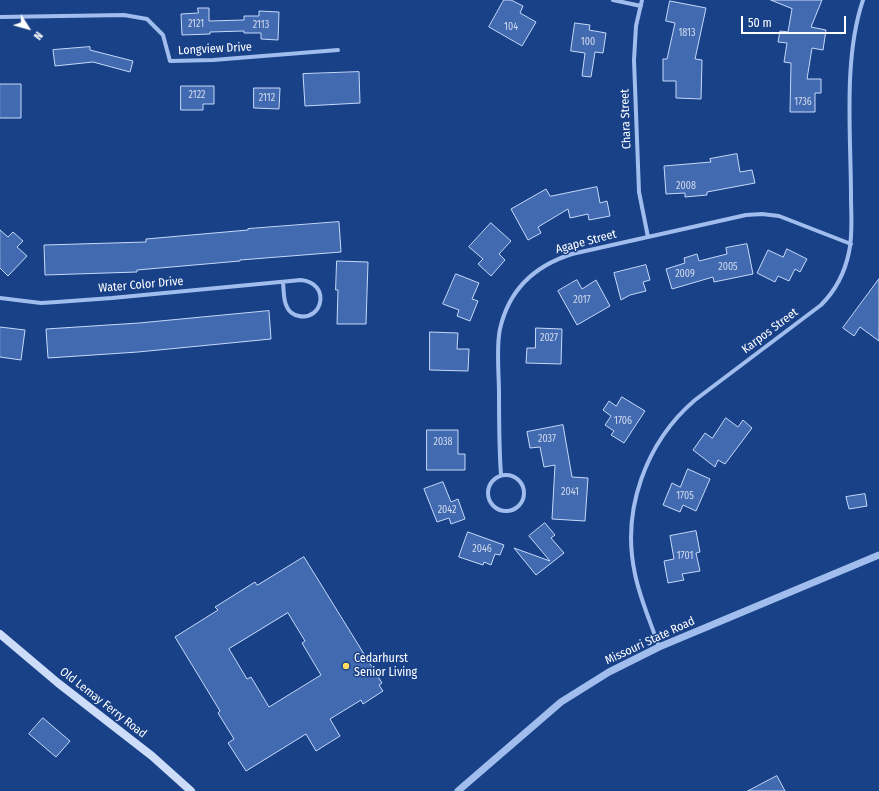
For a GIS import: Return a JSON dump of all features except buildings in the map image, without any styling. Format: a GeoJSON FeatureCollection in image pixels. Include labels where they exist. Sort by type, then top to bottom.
{"type":"FeatureCollection","features":[{"type":"Feature","properties":{"kind":"main road","name":"Old Lemay Ferry Road"},"geometry":{"type":"LineString","coordinates":[[0,634],[52,678],[152,756],[191,791]]}},
{"type":"Feature","properties":{"kind":"street"},"geometry":{"type":"LineString","coordinates":[[612,0],[640,6]]}},
{"type":"Feature","properties":{"kind":"street","name":"Chara Street"},"geometry":{"type":"LineString","coordinates":[[642,0],[634,41],[637,163],[638,192],[648,237]]}},
{"type":"Feature","properties":{"kind":"street","name":"Karpos Street"},"geometry":{"type":"LineString","coordinates":[[659,647],[635,574],[632,555],[632,527],[638,489],[648,461],[656,446],[670,426],[688,406],[814,311],[829,297],[838,284],[844,270],[851,244],[850,83],[857,22],[863,0]]}},
{"type":"Feature","properties":{"kind":"street","name":"Longview Drive"},"geometry":{"type":"LineString","coordinates":[[0,17],[124,15],[147,19],[163,35],[170,61],[213,60],[338,50]]}},
{"type":"Feature","properties":{"kind":"street","name":"Agape Street"},"geometry":{"type":"LineString","coordinates":[[501,475],[499,337],[505,313],[512,298],[528,278],[541,268],[555,260],[572,254],[737,217],[762,214],[779,216],[851,244]]}},
{"type":"Feature","properties":{"kind":"street","name":"Water Color Drive"},"geometry":{"type":"LineString","coordinates":[[0,298],[56,302],[283,283],[301,280],[314,284],[318,289],[321,295],[317,310],[304,316],[298,316],[292,313],[287,308],[283,283]]}},
{"type":"Feature","properties":{"kind":"street"},"geometry":{"type":"LineString","coordinates":[[501,475],[515,476],[521,481],[524,488],[525,494],[523,501],[518,507],[512,510],[505,511],[498,509],[492,504],[489,498],[488,491],[490,484],[501,475]]}},
{"type":"Feature","properties":{"kind":"street","name":"Missouri State Road"},"geometry":{"type":"LineString","coordinates":[[458,791],[561,702],[609,672],[659,647],[879,555]]}},
{"type":"Feature","properties":{"kind":"place","name":"Cedarhurst Senior Living"},"geometry":{"type":"Point","coordinates":[346,666]}}]}
